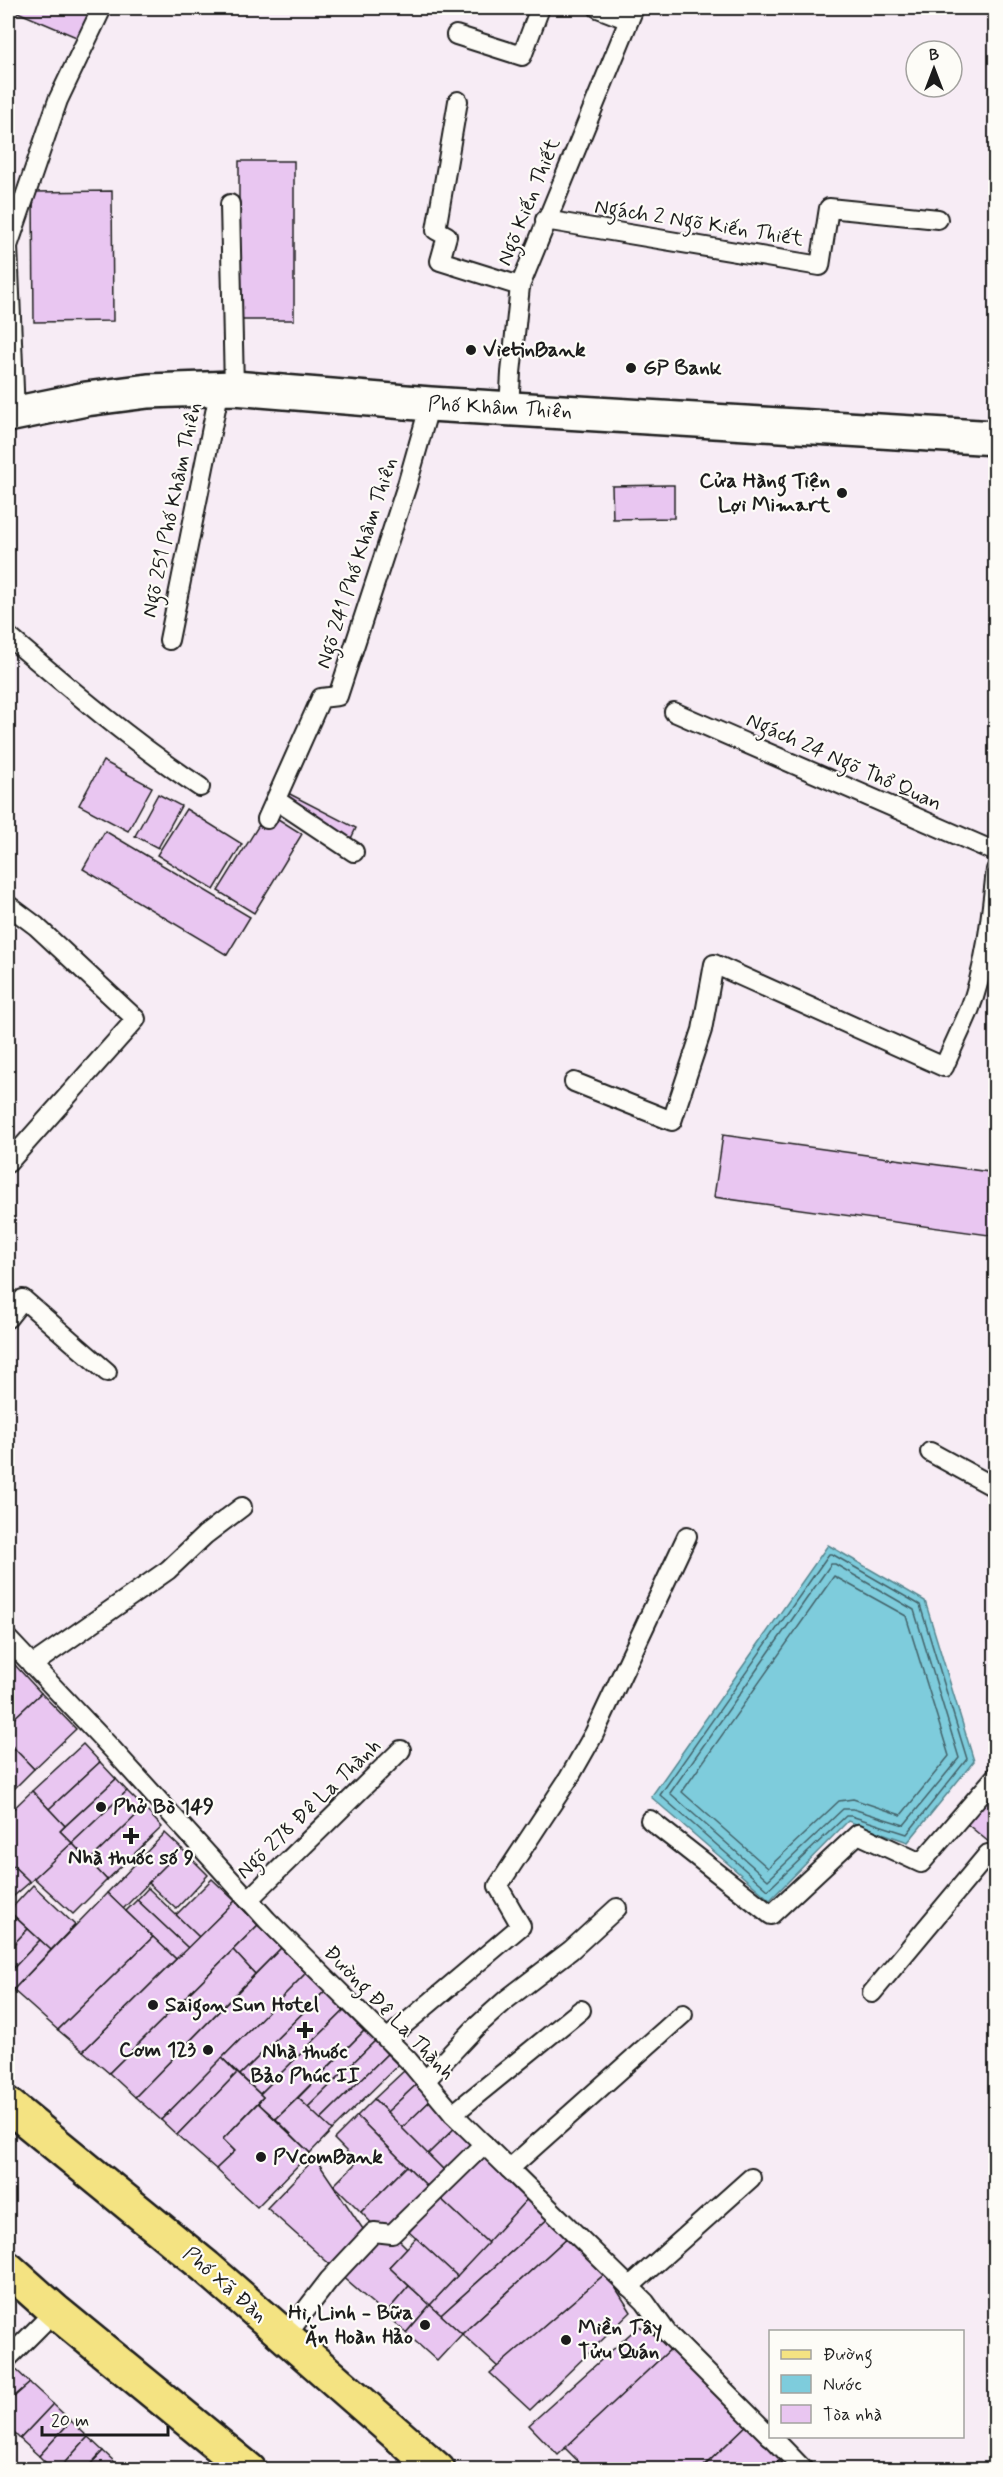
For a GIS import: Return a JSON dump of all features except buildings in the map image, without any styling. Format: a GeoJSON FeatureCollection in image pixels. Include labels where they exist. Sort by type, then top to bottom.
{"type":"FeatureCollection","features":[{"type":"Feature","properties":{"kind":"main road","name":"Phố Khâm Thiên"},"geometry":{"type":"LineString","coordinates":[[11,414],[148,390],[227,388],[430,404],[996,438]]}},
{"type":"Feature","properties":{"kind":"main road","name":"Phố Xã Đàn"},"geometry":{"type":"LineString","coordinates":[[8,2105],[206,2267],[438,2469]]}},
{"type":"Feature","properties":{"kind":"main road"},"geometry":{"type":"LineString","coordinates":[[8,2269],[55,2311],[249,2469]]}},
{"type":"Feature","properties":{"kind":"lane"},"geometry":{"type":"LineString","coordinates":[[11,414],[8,246],[58,100],[102,8]]}},
{"type":"Feature","properties":{"kind":"lane"},"geometry":{"type":"LineString","coordinates":[[456,35],[522,56],[540,8]]}},
{"type":"Feature","properties":{"kind":"lane","name":"Ngõ Kiến Thiết"},"geometry":{"type":"LineString","coordinates":[[509,409],[520,286],[631,14],[598,8]]}},
{"type":"Feature","properties":{"kind":"lane"},"geometry":{"type":"LineString","coordinates":[[458,101],[436,230],[447,236],[440,261],[520,286]]}},
{"type":"Feature","properties":{"kind":"lane","name":"Ngõ 251 Phố Khâm Thiên"},"geometry":{"type":"LineString","coordinates":[[169,640],[227,388],[230,204]]}},
{"type":"Feature","properties":{"kind":"lane","name":"Ngách 2 Ngõ Kiến Thiết"},"geometry":{"type":"LineString","coordinates":[[545,220],[820,266],[829,208],[938,219]]}},
{"type":"Feature","properties":{"kind":"lane","name":"Ngõ 241 Phố Khâm Thiên"},"geometry":{"type":"LineString","coordinates":[[267,819],[321,698],[338,696],[407,485],[430,404]]}},
{"type":"Feature","properties":{"kind":"lane"},"geometry":{"type":"LineString","coordinates":[[8,636],[90,707],[169,767],[200,787]]}},
{"type":"Feature","properties":{"kind":"lane","name":"Ngách 24 Ngõ Thổ Quan"},"geometry":{"type":"LineString","coordinates":[[674,712],[996,852]]}},
{"type":"Feature","properties":{"kind":"lane"},"geometry":{"type":"LineString","coordinates":[[276,800],[354,852]]}},
{"type":"Feature","properties":{"kind":"lane"},"geometry":{"type":"LineString","coordinates":[[574,1082],[672,1121],[702,1030],[714,964],[944,1066],[969,1012],[982,964],[996,870]]}},
{"type":"Feature","properties":{"kind":"lane"},"geometry":{"type":"LineString","coordinates":[[8,905],[36,926],[136,1019],[8,1163]]}},
{"type":"Feature","properties":{"kind":"lane"},"geometry":{"type":"LineString","coordinates":[[8,1318],[22,1299],[107,1372]]}},
{"type":"Feature","properties":{"kind":"lane"},"geometry":{"type":"LineString","coordinates":[[930,1452],[996,1488]]}},
{"type":"Feature","properties":{"kind":"lane"},"geometry":{"type":"LineString","coordinates":[[32,1665],[168,1570],[205,1535],[242,1507]]}},
{"type":"Feature","properties":{"kind":"lane"},"geometry":{"type":"LineString","coordinates":[[387,2039],[521,1926],[498,1886],[569,1778],[594,1734],[687,1536]]}},
{"type":"Feature","properties":{"kind":"lane","name":"Đường Đê La Thành"},"geometry":{"type":"LineString","coordinates":[[8,1639],[248,1900],[387,2039],[453,2114],[645,2302],[668,2334],[769,2434]]}},
{"type":"Feature","properties":{"kind":"lane","name":"Ngõ 278 Đê La Thành"},"geometry":{"type":"LineString","coordinates":[[248,1900],[401,1750]]}},
{"type":"Feature","properties":{"kind":"lane"},"geometry":{"type":"LineString","coordinates":[[650,1820],[771,1915],[858,1834],[921,1863],[996,1776]]}},
{"type":"Feature","properties":{"kind":"lane"},"geometry":{"type":"LineString","coordinates":[[872,1994],[988,1854],[996,1860]]}},
{"type":"Feature","properties":{"kind":"lane"},"geometry":{"type":"LineString","coordinates":[[425,2081],[499,2006],[571,1950],[617,1908]]}},
{"type":"Feature","properties":{"kind":"lane"},"geometry":{"type":"LineString","coordinates":[[453,2114],[581,2010]]}},
{"type":"Feature","properties":{"kind":"lane"},"geometry":{"type":"LineString","coordinates":[[509,2169],[683,2014]]}},
{"type":"Feature","properties":{"kind":"lane"},"geometry":{"type":"LineString","coordinates":[[285,2337],[328,2280],[374,2232],[393,2234],[484,2144]]}},
{"type":"Feature","properties":{"kind":"lane"},"geometry":{"type":"LineString","coordinates":[[629,2287],[751,2178]]}},
{"type":"Feature","properties":{"kind":"lane"},"geometry":{"type":"LineString","coordinates":[[8,2358],[55,2311]]}},
{"type":"Feature","properties":{"kind":"lane","name":"Đường Đê La Thành"},"geometry":{"type":"LineString","coordinates":[[773,2438],[804,2469]]}},
{"type":"Feature","properties":{"kind":"water"},"geometry":{"type":"Polygon","coordinates":[[[828,1545],[925,1601],[974,1761],[908,1842],[848,1821],[770,1900],[651,1797],[828,1545]]]}},
{"type":"Feature","properties":{"kind":"place","name":"VietinBank"},"geometry":{"type":"Point","coordinates":[471,350]}},
{"type":"Feature","properties":{"kind":"place","name":"GP Bank"},"geometry":{"type":"Point","coordinates":[631,368]}},
{"type":"Feature","properties":{"kind":"place","name":"Cửa Hàng Tiện Lợi Mimart"},"geometry":{"type":"Point","coordinates":[842,493]}},
{"type":"Feature","properties":{"kind":"place","name":"Phở Bò 149"},"geometry":{"type":"Point","coordinates":[101,1807]}},
{"type":"Feature","properties":{"kind":"place","name":"Nhà thuốc số 9"},"geometry":{"type":"Point","coordinates":[131,1836]}},
{"type":"Feature","properties":{"kind":"place","name":"Saigon Sun Hotel"},"geometry":{"type":"Point","coordinates":[153,2005]}},
{"type":"Feature","properties":{"kind":"place","name":"Nhà thuốc Bảo Phúc II"},"geometry":{"type":"Point","coordinates":[305,2030]}},
{"type":"Feature","properties":{"kind":"place","name":"Cơm 123"},"geometry":{"type":"Point","coordinates":[208,2050]}},
{"type":"Feature","properties":{"kind":"place","name":"PVcomBank"},"geometry":{"type":"Point","coordinates":[261,2157]}},
{"type":"Feature","properties":{"kind":"place","name":"Hi, Linh - Bữa Ăn Hoàn Hảo"},"geometry":{"type":"Point","coordinates":[425,2325]}},
{"type":"Feature","properties":{"kind":"place","name":"Miền Tây Tửu Quán"},"geometry":{"type":"Point","coordinates":[566,2340]}}]}
